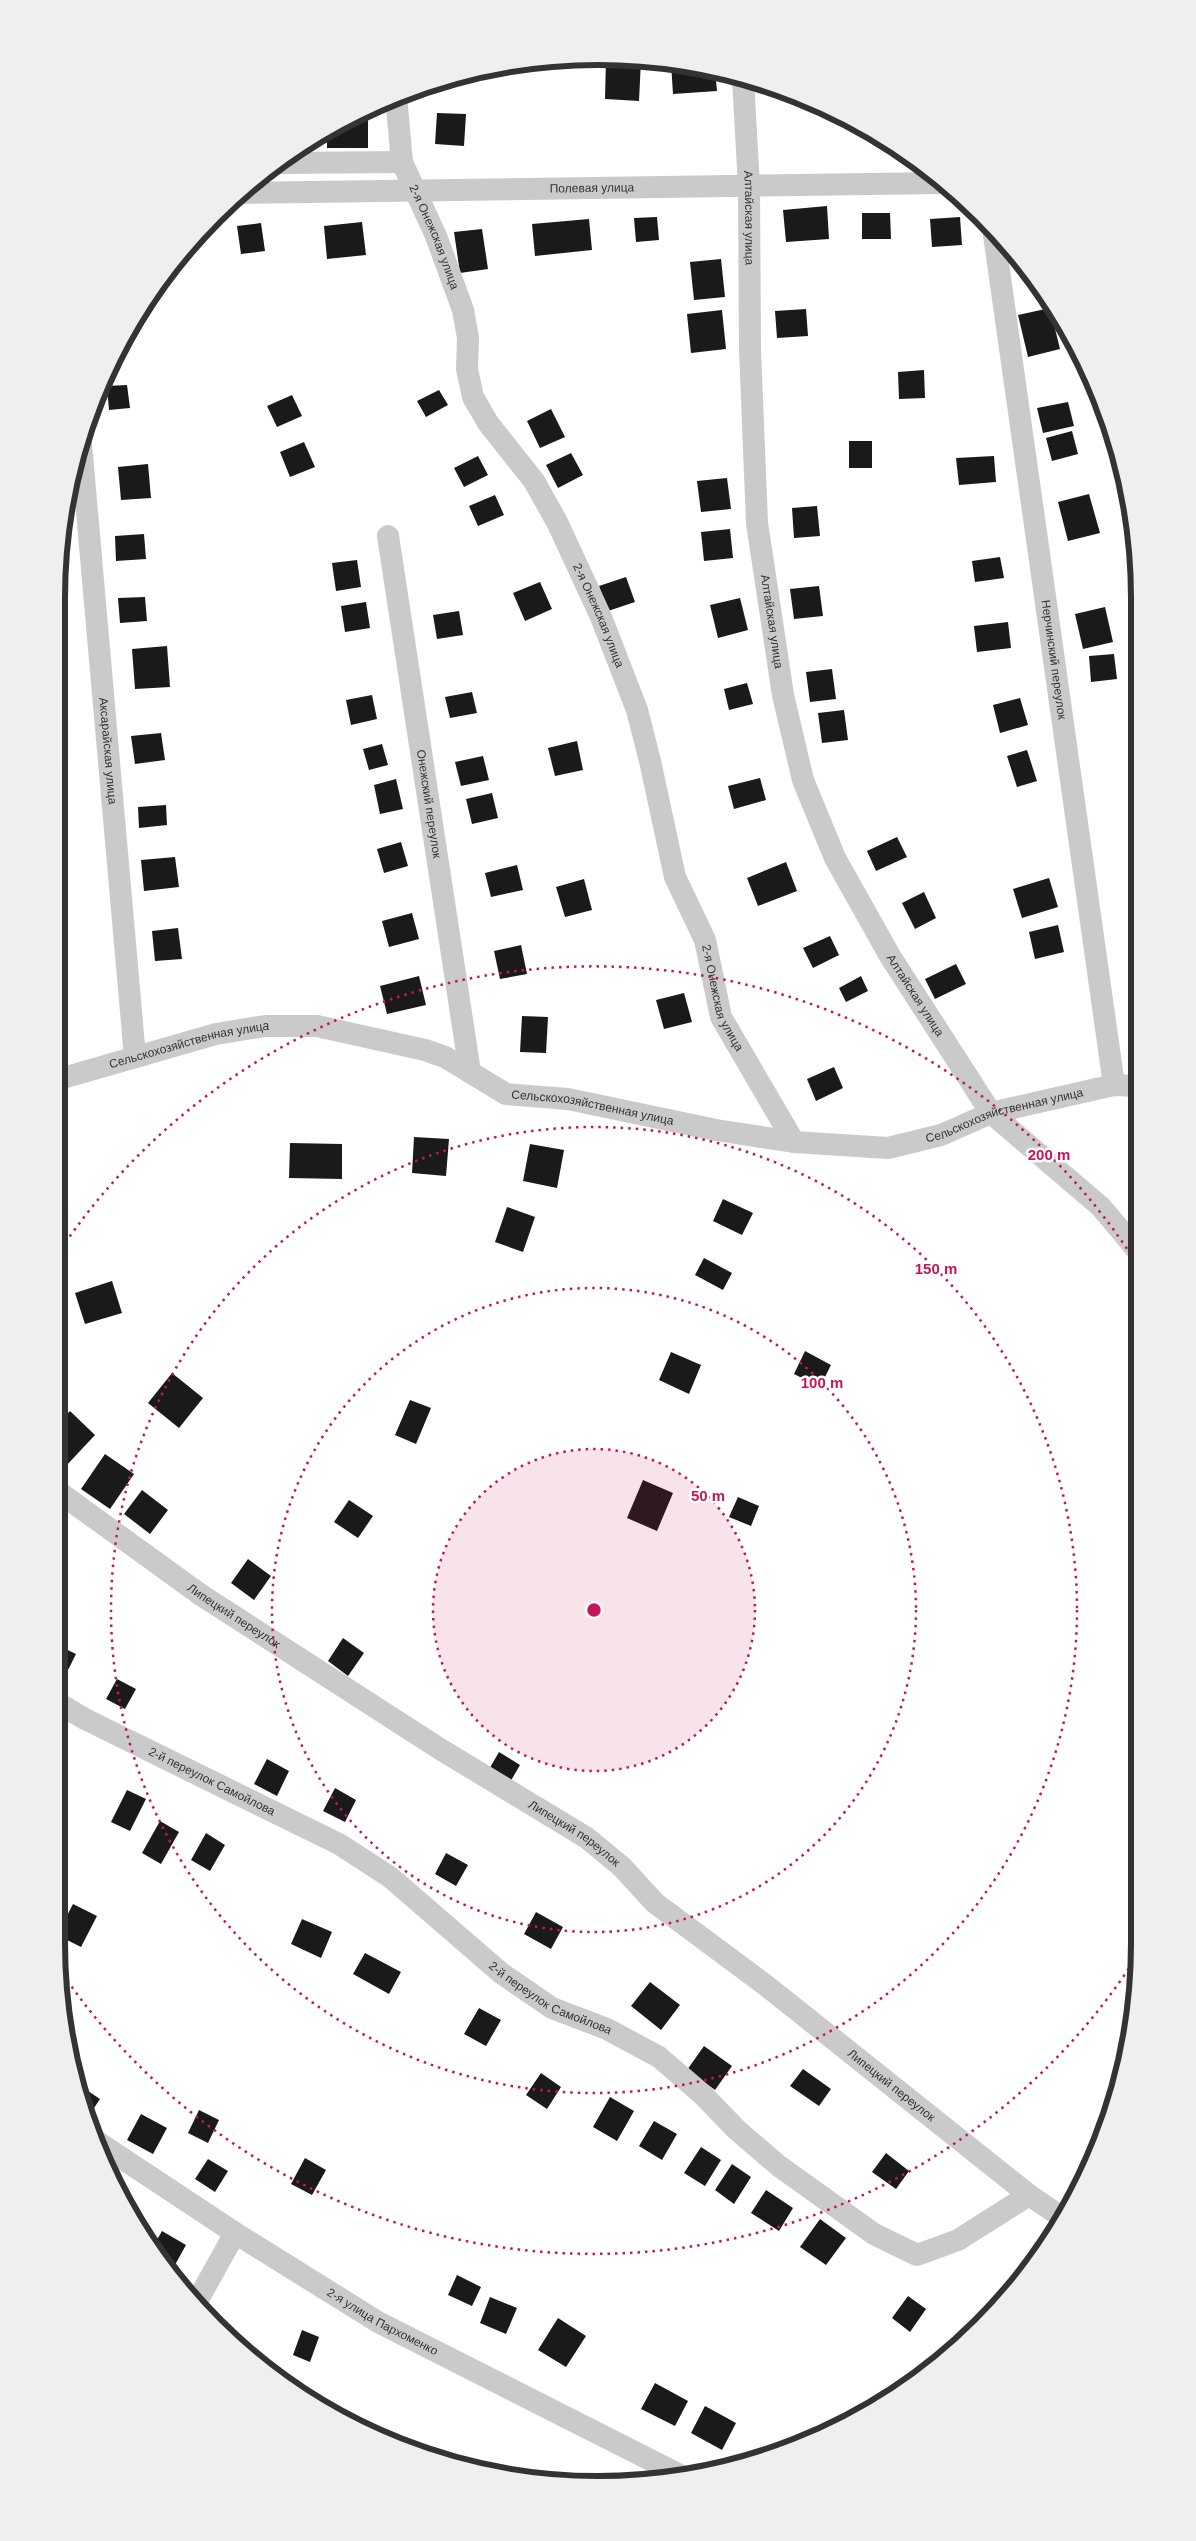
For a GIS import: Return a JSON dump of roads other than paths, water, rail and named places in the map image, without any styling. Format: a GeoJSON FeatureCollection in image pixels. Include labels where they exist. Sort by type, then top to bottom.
{"type":"FeatureCollection","features":[{"type":"Feature","properties":{"kind":"street","name":"Алтайская улица"},"geometry":{"type":"LineString","coordinates":[[743,85],[748,187],[750,350],[757,523],[783,695],[803,780],[835,858],[890,956],[991,1113],[1101,1207],[1131,1242]]}},
{"type":"Feature","properties":{"kind":"street","name":"2-я Онежская улица"},"geometry":{"type":"LineString","coordinates":[[397,105],[402,162],[436,236],[463,310],[468,338],[467,369],[473,397],[488,423],[534,481],[557,522],[601,617],[637,710],[650,761],[674,877],[704,940],[721,1017],[794,1142]]}},
{"type":"Feature","properties":{"kind":"street"},"geometry":{"type":"LineString","coordinates":[[291,163],[402,162]]}},
{"type":"Feature","properties":{"kind":"street","name":"Полевая улица"},"geometry":{"type":"LineString","coordinates":[[252,193],[932,183]]}},
{"type":"Feature","properties":{"kind":"street","name":"Нерчинский переулок"},"geometry":{"type":"LineString","coordinates":[[995,243],[1114,1085]]}},
{"type":"Feature","properties":{"kind":"street","name":"Аксарайская улица"},"geometry":{"type":"LineString","coordinates":[[83,459],[135,1057]]}},
{"type":"Feature","properties":{"kind":"street","name":"Онежский переулок"},"geometry":{"type":"LineString","coordinates":[[388,536],[470,1072]]}},
{"type":"Feature","properties":{"kind":"street","name":"Сельскохозяйственная улица"},"geometry":{"type":"LineString","coordinates":[[65,1078],[82,1075],[135,1057],[235,1031],[265,1026],[317,1026],[425,1050],[445,1058],[506,1094],[568,1099],[716,1130],[794,1142],[888,1148],[941,1135],[991,1113],[1114,1085],[1131,1086]]}},
{"type":"Feature","properties":{"kind":"street","name":"Липецкий переулок"},"geometry":{"type":"LineString","coordinates":[[65,1497],[201,1595],[440,1749],[587,1838],[622,1867],[654,1903],[768,1987],[1029,2196],[1057,2214]]}},
{"type":"Feature","properties":{"kind":"street","name":"2-й переулок Самойлова"},"geometry":{"type":"LineString","coordinates":[[65,1707],[85,1719],[339,1844],[390,1877],[501,1973],[552,2008],[607,2029],[659,2056],[737,2130],[779,2166],[874,2234],[917,2255],[958,2240],[1029,2196]]}},
{"type":"Feature","properties":{"kind":"street","name":"2-я улица Пархоменко"},"geometry":{"type":"LineString","coordinates":[[106,2148],[378,2322],[671,2471]]}},
{"type":"Feature","properties":{"kind":"street"},"geometry":{"type":"LineString","coordinates":[[199,2296],[235,2232]]}}]}
